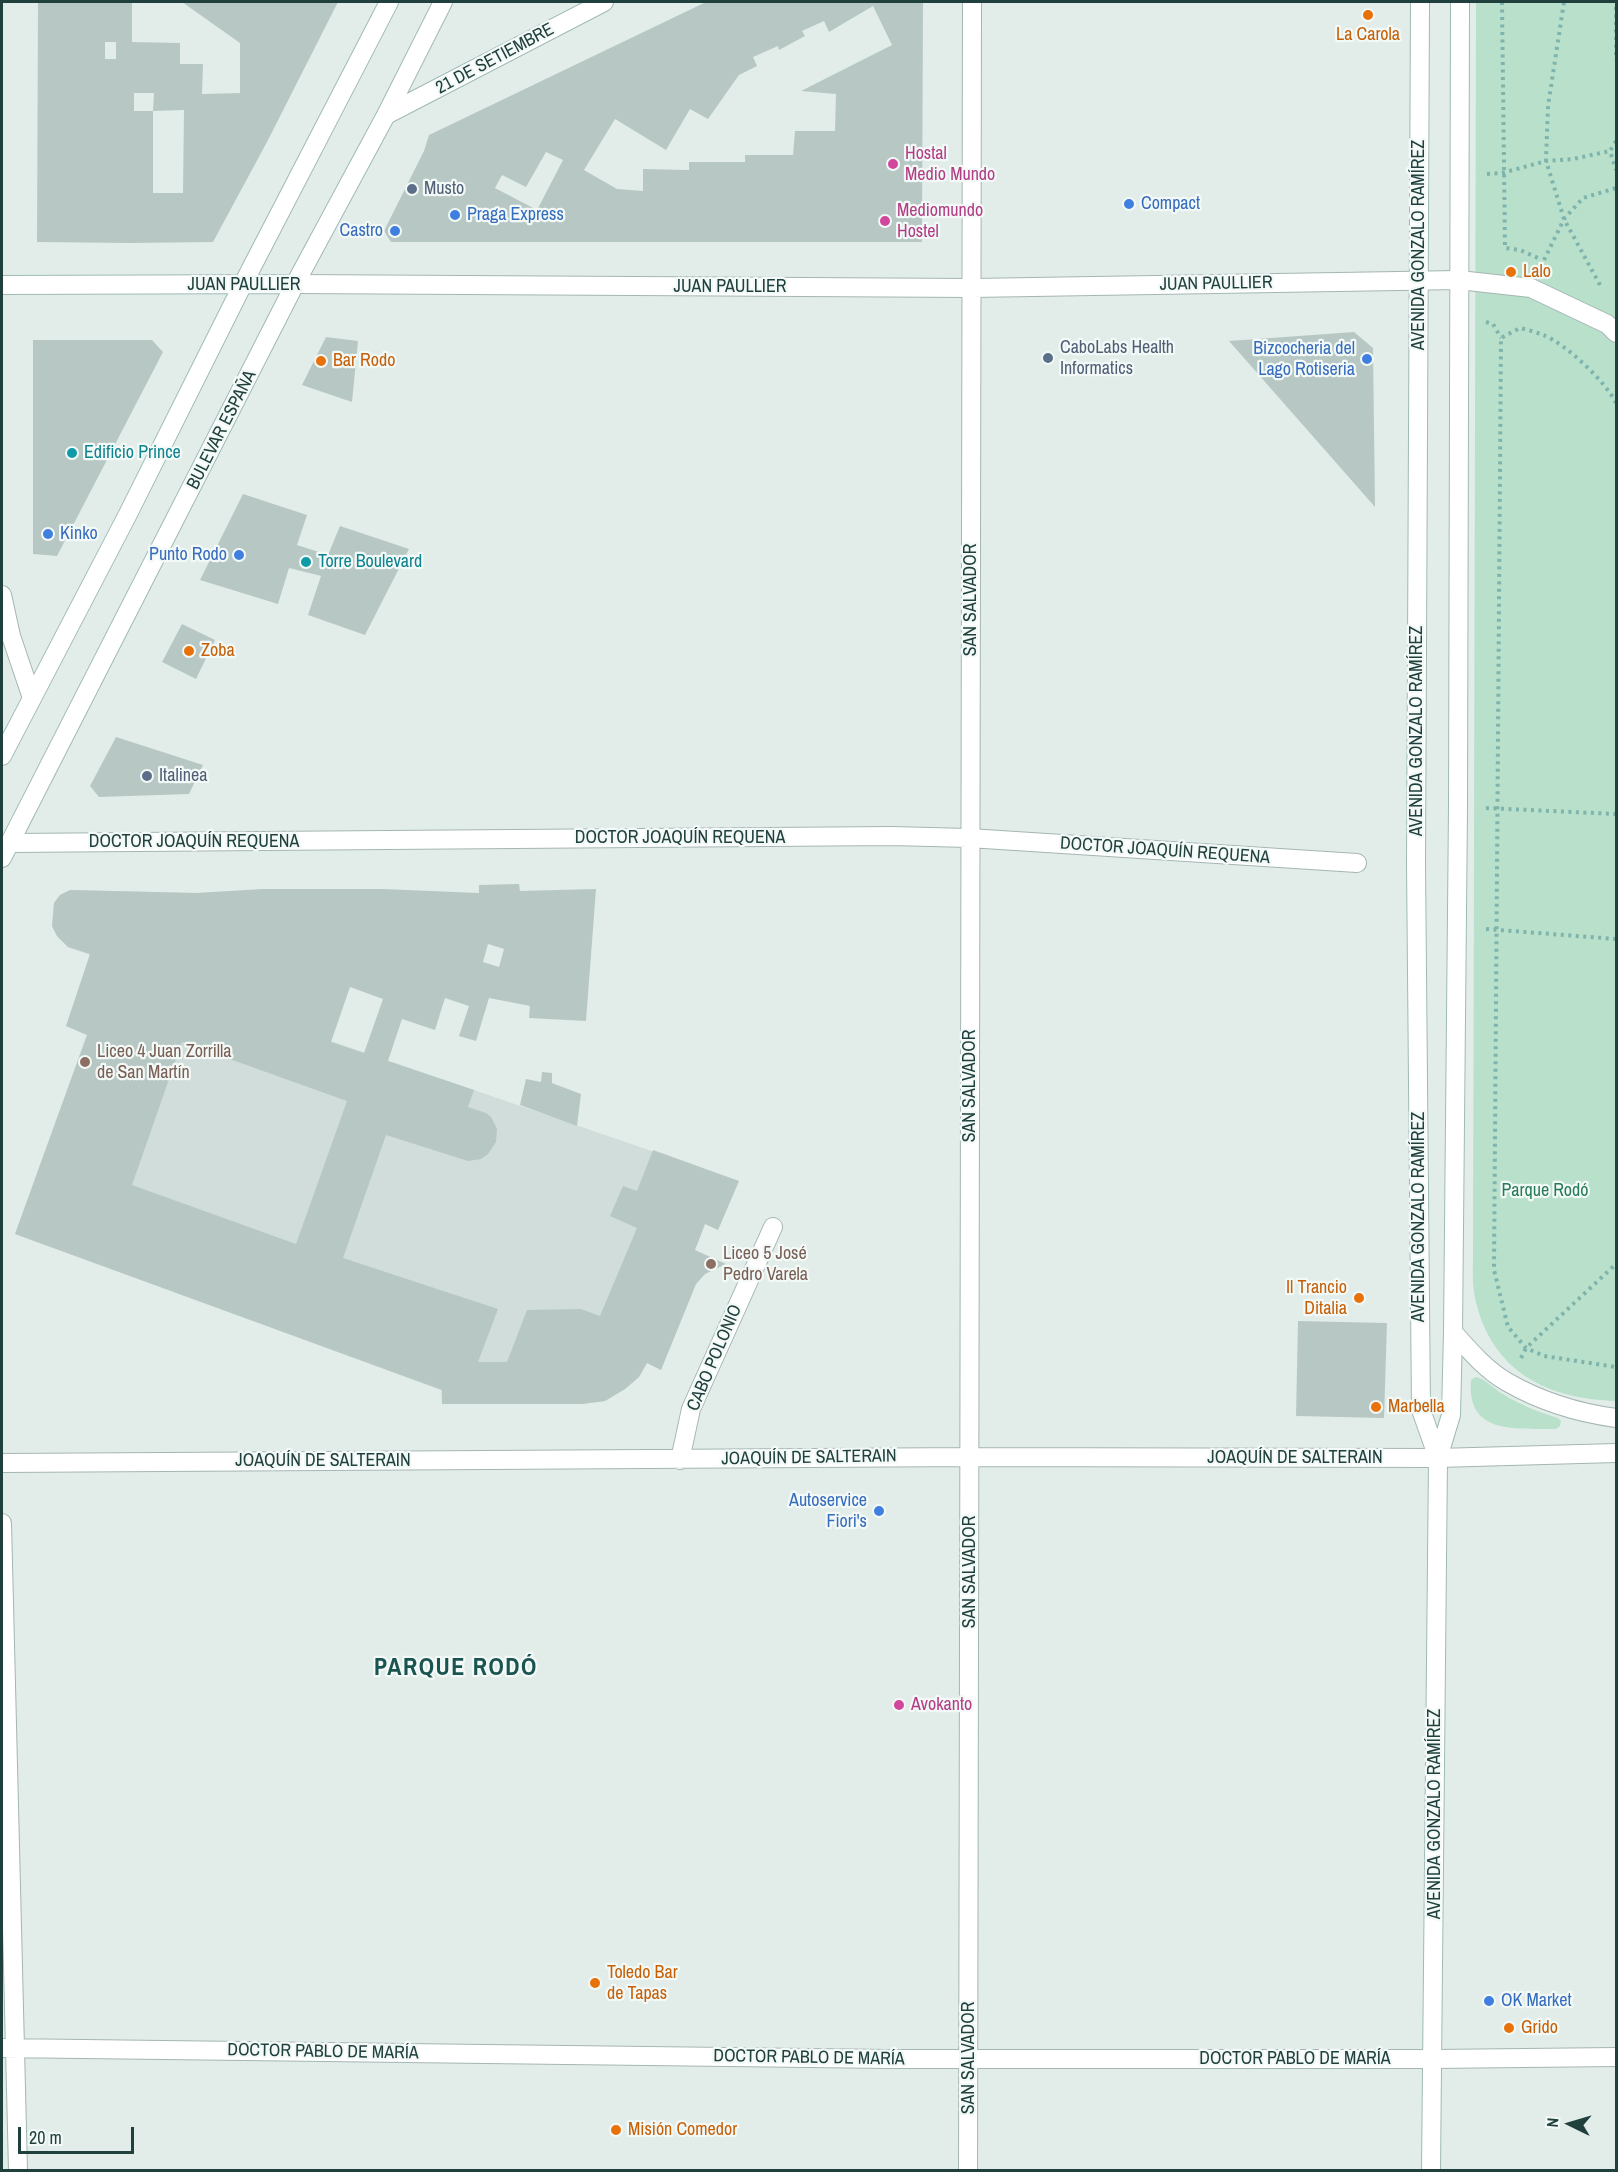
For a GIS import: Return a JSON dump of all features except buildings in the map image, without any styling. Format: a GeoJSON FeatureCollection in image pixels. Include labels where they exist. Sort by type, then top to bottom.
{"type":"FeatureCollection","features":[{"type":"Feature","properties":{"kind":"street"},"geometry":{"type":"LineString","coordinates":[[2,756],[389,2]]}},
{"type":"Feature","properties":{"kind":"street","name":"BULEVAR ESPAÑA"},"geometry":{"type":"LineString","coordinates":[[4,848],[443,2]]}},
{"type":"Feature","properties":{"kind":"street","name":"21 DE SETIEMBRE"},"geometry":{"type":"LineString","coordinates":[[386,115],[604,2]]}},
{"type":"Feature","properties":{"kind":"street","name":"SAN SALVADOR"},"geometry":{"type":"LineString","coordinates":[[968,2170],[972,2]]}},
{"type":"Feature","properties":{"kind":"street","name":"AVENIDA GONZALO RAMÍREZ"},"geometry":{"type":"LineString","coordinates":[[1420,2],[1416,874],[1421,1410],[1438,1458]]}},
{"type":"Feature","properties":{"kind":"street","name":"AVENIDA GONZALO RAMÍREZ"},"geometry":{"type":"LineString","coordinates":[[1431,2170],[1438,1458],[1451,1415],[1453,1332],[1458,807],[1460,2]]}},
{"type":"Feature","properties":{"kind":"street","name":"JUAN PAULLIER"},"geometry":{"type":"LineString","coordinates":[[2,285],[242,286],[295,284],[972,288],[1459,280],[1531,288],[1606,324],[1617,333]]}},
{"type":"Feature","properties":{"kind":"street"},"geometry":{"type":"LineString","coordinates":[[2,595],[11,636],[32,698]]}},
{"type":"Feature","properties":{"kind":"street","name":"DOCTOR JOAQUÍN REQUENA"},"geometry":{"type":"LineString","coordinates":[[4,848],[892,836],[969,838],[1357,863]]}},
{"type":"Feature","properties":{"kind":"street","name":"CABO POLONIO"},"geometry":{"type":"LineString","coordinates":[[680,1460],[691,1409],[773,1227]]}},
{"type":"Feature","properties":{"kind":"street"},"geometry":{"type":"LineString","coordinates":[[1453,1332],[1480,1361],[1506,1382],[1552,1402],[1592,1414],[1617,1418]]}},
{"type":"Feature","properties":{"kind":"street","name":"JOAQUÍN DE SALTERAIN"},"geometry":{"type":"LineString","coordinates":[[2,1462],[970,1457],[1438,1458],[1617,1452]]}},
{"type":"Feature","properties":{"kind":"street"},"geometry":{"type":"LineString","coordinates":[[2,1523],[9,2048],[18,2170]]}},
{"type":"Feature","properties":{"kind":"street","name":"DOCTOR PABLO DE MARÍA"},"geometry":{"type":"LineString","coordinates":[[9,2048],[889,2059],[1617,2057]]}},
{"type":"Feature","properties":{"kind":"path"},"geometry":{"type":"LineString","coordinates":[[1502,2],[1504,248],[1520,250],[1553,264]]}},
{"type":"Feature","properties":{"kind":"path"},"geometry":{"type":"LineString","coordinates":[[1564,2],[1548,106],[1546,161],[1564,219],[1600,285]]}},
{"type":"Feature","properties":{"kind":"path"},"geometry":{"type":"LineString","coordinates":[[1617,7],[1617,60]]}},
{"type":"Feature","properties":{"kind":"path"},"geometry":{"type":"LineString","coordinates":[[1459,175],[1502,173],[1546,161],[1573,159],[1610,151],[1617,141]]}},
{"type":"Feature","properties":{"kind":"path"},"geometry":{"type":"LineString","coordinates":[[1610,151],[1617,170]]}},
{"type":"Feature","properties":{"kind":"path"},"geometry":{"type":"LineString","coordinates":[[1544,260],[1564,219],[1583,198],[1617,188]]}},
{"type":"Feature","properties":{"kind":"path"},"geometry":{"type":"LineString","coordinates":[[1590,281],[1608,291]]}},
{"type":"Feature","properties":{"kind":"path"},"geometry":{"type":"LineString","coordinates":[[1617,403],[1584,363],[1546,335],[1520,328],[1501,338],[1494,1270],[1508,1327],[1527,1348],[1544,1356],[1617,1367]]}},
{"type":"Feature","properties":{"kind":"path"},"geometry":{"type":"LineString","coordinates":[[1458,807],[1617,814]]}},
{"type":"Feature","properties":{"kind":"path"},"geometry":{"type":"LineString","coordinates":[[1457,926],[1617,939]]}},
{"type":"Feature","properties":{"kind":"path"},"geometry":{"type":"LineString","coordinates":[[1506,1382],[1527,1348],[1617,1264]]}},
{"type":"Feature","properties":{"kind":"shaded area"},"geometry":{"type":"Polygon","coordinates":[[[70,890],[196,893],[165,984],[739,1181],[718,1230],[705,1224],[695,1250],[705,1274],[696,1284],[661,1370],[647,1363],[639,1377],[605,1401],[582,1404],[442,1404],[441,1390],[15,1234],[87,1035],[66,1026],[90,955],[68,947],[57,936],[52,926],[54,903],[60,895],[70,890]]]}},
{"type":"Feature","properties":{"kind":"green space","name":"Parque Rodó"},"geometry":{"type":"Polygon","coordinates":[[[1476,2],[1616,2],[1616,1401],[1567,1394],[1545,1387],[1525,1376],[1508,1362],[1494,1345],[1483,1323],[1473,1287],[1476,2]]]}},
{"type":"Feature","properties":{"kind":"green space"},"geometry":{"type":"Polygon","coordinates":[[[1475,1377],[1482,1379],[1516,1402],[1558,1418],[1561,1421],[1560,1426],[1556,1429],[1511,1428],[1486,1420],[1477,1411],[1472,1398],[1471,1380],[1475,1377]]]}},
{"type":"Feature","properties":{"kind":"place","name":"La Carola"},"geometry":{"type":"Point","coordinates":[1368,15]}},
{"type":"Feature","properties":{"kind":"place","name":"Hostal Medio Mundo"},"geometry":{"type":"Point","coordinates":[893,164]}},
{"type":"Feature","properties":{"kind":"place","name":"Musto"},"geometry":{"type":"Point","coordinates":[412,189]}},
{"type":"Feature","properties":{"kind":"place","name":"Compact"},"geometry":{"type":"Point","coordinates":[1129,204]}},
{"type":"Feature","properties":{"kind":"place","name":"Praga Express"},"geometry":{"type":"Point","coordinates":[455,215]}},
{"type":"Feature","properties":{"kind":"place","name":"Mediomundo Hostel"},"geometry":{"type":"Point","coordinates":[885,221]}},
{"type":"Feature","properties":{"kind":"place","name":"Castro"},"geometry":{"type":"Point","coordinates":[395,231]}},
{"type":"Feature","properties":{"kind":"place","name":"Lalo"},"geometry":{"type":"Point","coordinates":[1511,272]}},
{"type":"Feature","properties":{"kind":"place","name":"CaboLabs Health Informatics"},"geometry":{"type":"Point","coordinates":[1048,358]}},
{"type":"Feature","properties":{"kind":"place","name":"Bizcocheria del Lago Rotiseria"},"geometry":{"type":"Point","coordinates":[1367,359]}},
{"type":"Feature","properties":{"kind":"place","name":"Bar Rodo"},"geometry":{"type":"Point","coordinates":[321,361]}},
{"type":"Feature","properties":{"kind":"place","name":"Edificio Prince"},"geometry":{"type":"Point","coordinates":[72,453]}},
{"type":"Feature","properties":{"kind":"place","name":"Kinko"},"geometry":{"type":"Point","coordinates":[48,534]}},
{"type":"Feature","properties":{"kind":"place","name":"Punto Rodo"},"geometry":{"type":"Point","coordinates":[239,555]}},
{"type":"Feature","properties":{"kind":"place","name":"Torre Boulevard"},"geometry":{"type":"Point","coordinates":[306,562]}},
{"type":"Feature","properties":{"kind":"place","name":"Zoba"},"geometry":{"type":"Point","coordinates":[189,651]}},
{"type":"Feature","properties":{"kind":"place","name":"Italinea"},"geometry":{"type":"Point","coordinates":[147,776]}},
{"type":"Feature","properties":{"kind":"place","name":"Liceo 4 Juan Zorrilla de San Martín"},"geometry":{"type":"Point","coordinates":[85,1062]}},
{"type":"Feature","properties":{"kind":"place","name":"Liceo 5 José Pedro Varela"},"geometry":{"type":"Point","coordinates":[711,1264]}},
{"type":"Feature","properties":{"kind":"place","name":"Il Trancio Ditalia"},"geometry":{"type":"Point","coordinates":[1359,1298]}},
{"type":"Feature","properties":{"kind":"place","name":"Marbella"},"geometry":{"type":"Point","coordinates":[1376,1407]}},
{"type":"Feature","properties":{"kind":"place","name":"Autoservice Fiori's"},"geometry":{"type":"Point","coordinates":[879,1511]}},
{"type":"Feature","properties":{"kind":"place","name":"Avokanto"},"geometry":{"type":"Point","coordinates":[899,1705]}},
{"type":"Feature","properties":{"kind":"place","name":"Toledo Bar de Tapas"},"geometry":{"type":"Point","coordinates":[595,1983]}},
{"type":"Feature","properties":{"kind":"place","name":"OK Market"},"geometry":{"type":"Point","coordinates":[1489,2001]}},
{"type":"Feature","properties":{"kind":"place","name":"Grido"},"geometry":{"type":"Point","coordinates":[1509,2028]}},
{"type":"Feature","properties":{"kind":"place","name":"Misión Comedor"},"geometry":{"type":"Point","coordinates":[616,2130]}},
{"type":"Feature","properties":{"kind":"district","name":"PARQUE RODÓ"},"geometry":{"type":"Point","coordinates":[456,1669]}}]}
